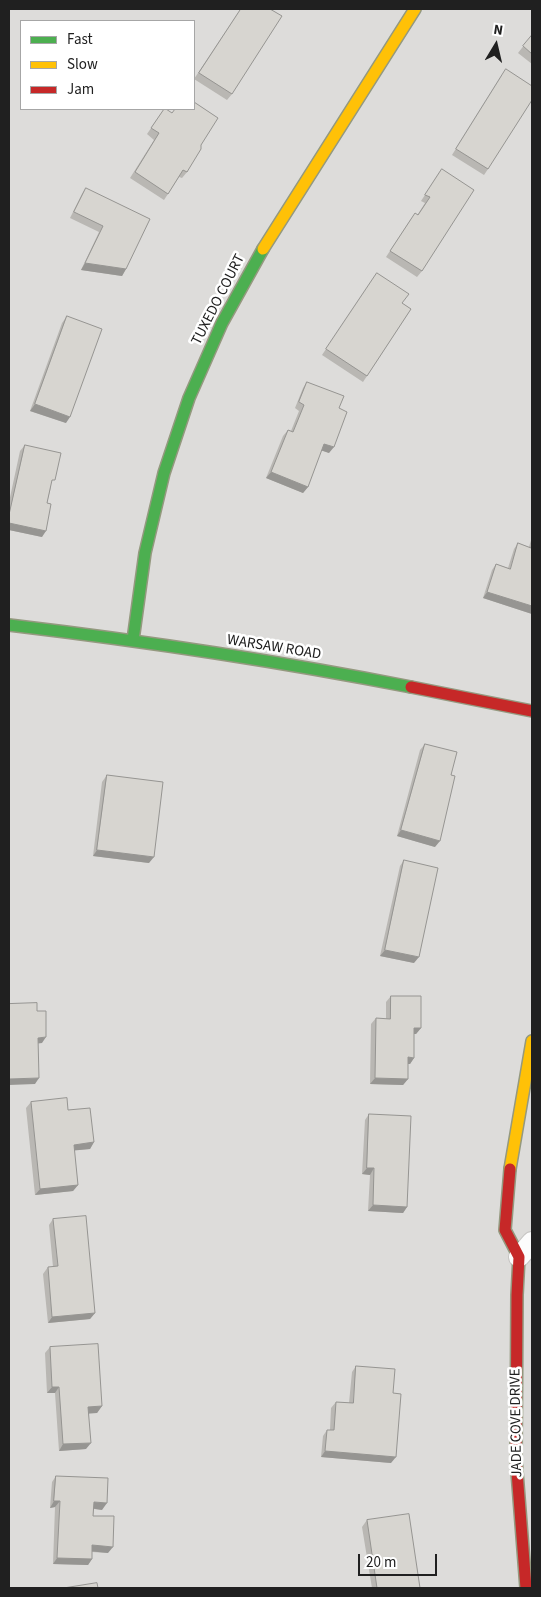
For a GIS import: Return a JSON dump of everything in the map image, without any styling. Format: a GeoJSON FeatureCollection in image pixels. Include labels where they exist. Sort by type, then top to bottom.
{"type":"FeatureCollection","features":[{"type":"Feature","properties":{"kind":"street","name":"TUXEDO COURT"},"geometry":{"type":"LineString","coordinates":[[134,640],[146,553],[164,473],[189,398],[222,323],[266,243],[415,9]]}},
{"type":"Feature","properties":{"kind":"street","name":"WARSAW ROAD"},"geometry":{"type":"LineString","coordinates":[[9,625],[134,640],[366,678],[532,711]]}},
{"type":"Feature","properties":{"kind":"street"},"geometry":{"type":"LineString","coordinates":[[532,1041],[526,1116],[508,1184],[505,1230],[519,1257],[532,1242]]}},
{"type":"Feature","properties":{"kind":"street","name":"JADE COVE DRIVE"},"geometry":{"type":"LineString","coordinates":[[519,1257],[525,1297],[516,1459],[526,1588]]}},
{"type":"Feature","properties":{"kind":"shaded area"},"geometry":{"type":"Polygon","coordinates":[[[9,9],[532,9],[532,1588],[9,1588],[9,9]]]}},
{"type":"Feature","properties":{"kind":"building"},"geometry":{"type":"Polygon","coordinates":[[[241,9],[270,9],[282,16],[232,94],[199,73],[241,9]]]}},
{"type":"Feature","properties":{"kind":"building"},"geometry":{"type":"Polygon","coordinates":[[[532,35],[532,54],[523,46],[532,35]]]}},
{"type":"Feature","properties":{"kind":"building"},"geometry":{"type":"Polygon","coordinates":[[[506,69],[532,86],[532,100],[488,169],[456,149],[506,69]]]}},
{"type":"Feature","properties":{"kind":"building"},"geometry":{"type":"Polygon","coordinates":[[[195,103],[218,118],[187,172],[183,170],[168,194],[135,172],[159,133],[151,128],[163,110],[172,113],[174,110],[195,110],[195,103]]]}},
{"type":"Feature","properties":{"kind":"building"},"geometry":{"type":"Polygon","coordinates":[[[442,169],[474,190],[422,271],[390,251],[415,213],[418,215],[430,197],[425,195],[442,169]]]}},
{"type":"Feature","properties":{"kind":"building"},"geometry":{"type":"Polygon","coordinates":[[[86,188],[150,219],[126,269],[85,263],[103,226],[74,212],[86,188]]]}},
{"type":"Feature","properties":{"kind":"building"},"geometry":{"type":"Polygon","coordinates":[[[377,273],[409,294],[402,303],[411,309],[367,376],[326,349],[377,273]]]}},
{"type":"Feature","properties":{"kind":"building"},"geometry":{"type":"Polygon","coordinates":[[[67,316],[102,329],[70,417],[35,404],[67,316]]]}},
{"type":"Feature","properties":{"kind":"building"},"geometry":{"type":"Polygon","coordinates":[[[307,382],[344,396],[339,408],[347,412],[334,447],[324,444],[308,487],[271,472],[288,430],[293,432],[304,405],[299,402],[307,382]]]}},
{"type":"Feature","properties":{"kind":"building"},"geometry":{"type":"Polygon","coordinates":[[[25,445],[61,453],[55,480],[52,480],[47,503],[51,504],[46,531],[9,523],[9,515],[25,445]]]}},
{"type":"Feature","properties":{"kind":"building"},"geometry":{"type":"Polygon","coordinates":[[[518,543],[531,548],[532,543],[532,606],[487,592],[496,564],[510,569],[518,543]]]}},
{"type":"Feature","properties":{"kind":"building"},"geometry":{"type":"Polygon","coordinates":[[[425,744],[457,752],[451,775],[455,776],[440,841],[401,830],[425,744]]]}},
{"type":"Feature","properties":{"kind":"building"},"geometry":{"type":"Polygon","coordinates":[[[107,775],[163,782],[154,857],[97,850],[107,775]]]}},
{"type":"Feature","properties":{"kind":"building"},"geometry":{"type":"Polygon","coordinates":[[[404,860],[438,868],[419,957],[385,950],[404,860]]]}},
{"type":"Feature","properties":{"kind":"building"},"geometry":{"type":"Polygon","coordinates":[[[391,996],[421,996],[421,1028],[414,1028],[414,1058],[408,1057],[408,1079],[375,1078],[376,1018],[390,1019],[391,996]]]}},
{"type":"Feature","properties":{"kind":"building"},"geometry":{"type":"Polygon","coordinates":[[[37,1003],[37,1011],[46,1011],[46,1037],[38,1038],[39,1078],[9,1079],[9,1004],[37,1003]]]}},
{"type":"Feature","properties":{"kind":"building"},"geometry":{"type":"Polygon","coordinates":[[[67,1098],[68,1110],[90,1108],[94,1142],[74,1145],[78,1185],[40,1189],[31,1102],[67,1098]]]}},
{"type":"Feature","properties":{"kind":"building"},"geometry":{"type":"Polygon","coordinates":[[[369,1114],[411,1116],[407,1207],[373,1205],[374,1168],[367,1168],[369,1114]]]}},
{"type":"Feature","properties":{"kind":"building"},"geometry":{"type":"Polygon","coordinates":[[[86,1216],[95,1313],[52,1317],[48,1267],[58,1266],[53,1219],[86,1216]]]}},
{"type":"Feature","properties":{"kind":"building"},"geometry":{"type":"Polygon","coordinates":[[[98,1344],[102,1406],[88,1407],[91,1443],[63,1444],[59,1387],[52,1387],[50,1347],[98,1344]]]}},
{"type":"Feature","properties":{"kind":"building"},"geometry":{"type":"Polygon","coordinates":[[[356,1366],[395,1369],[393,1393],[401,1394],[396,1457],[325,1451],[327,1430],[334,1430],[336,1402],[353,1403],[356,1366]]]}},
{"type":"Feature","properties":{"kind":"building"},"geometry":{"type":"Polygon","coordinates":[[[56,1476],[108,1478],[107,1503],[94,1502],[93,1516],[114,1516],[113,1547],[92,1545],[92,1559],[57,1558],[60,1501],[54,1501],[56,1476]]]}},
{"type":"Feature","properties":{"kind":"building"},"geometry":{"type":"Polygon","coordinates":[[[409,1514],[420,1588],[377,1588],[367,1520],[409,1514]]]}},
{"type":"Feature","properties":{"kind":"building"},"geometry":{"type":"Polygon","coordinates":[[[97,1583],[98,1588],[64,1588],[97,1583]]]}},
{"type":"Feature","properties":{"kind":"traffic: fast"},"geometry":{"type":"LineString","coordinates":[[133,640],[145,553],[164,473],[189,398],[222,323],[263,249]]}},
{"type":"Feature","properties":{"kind":"traffic: fast"},"geometry":{"type":"LineString","coordinates":[[9,625],[211,652],[411,687]]}},
{"type":"Feature","properties":{"kind":"traffic: slow"},"geometry":{"type":"LineString","coordinates":[[263,249],[415,9]]}},
{"type":"Feature","properties":{"kind":"traffic: slow"},"geometry":{"type":"LineString","coordinates":[[510,1169],[532,1041]]}},
{"type":"Feature","properties":{"kind":"traffic: jam"},"geometry":{"type":"LineString","coordinates":[[411,687],[532,711]]}},
{"type":"Feature","properties":{"kind":"traffic: jam"},"geometry":{"type":"LineString","coordinates":[[510,1169],[505,1230],[519,1257],[516,1459],[526,1588]]}}]}
